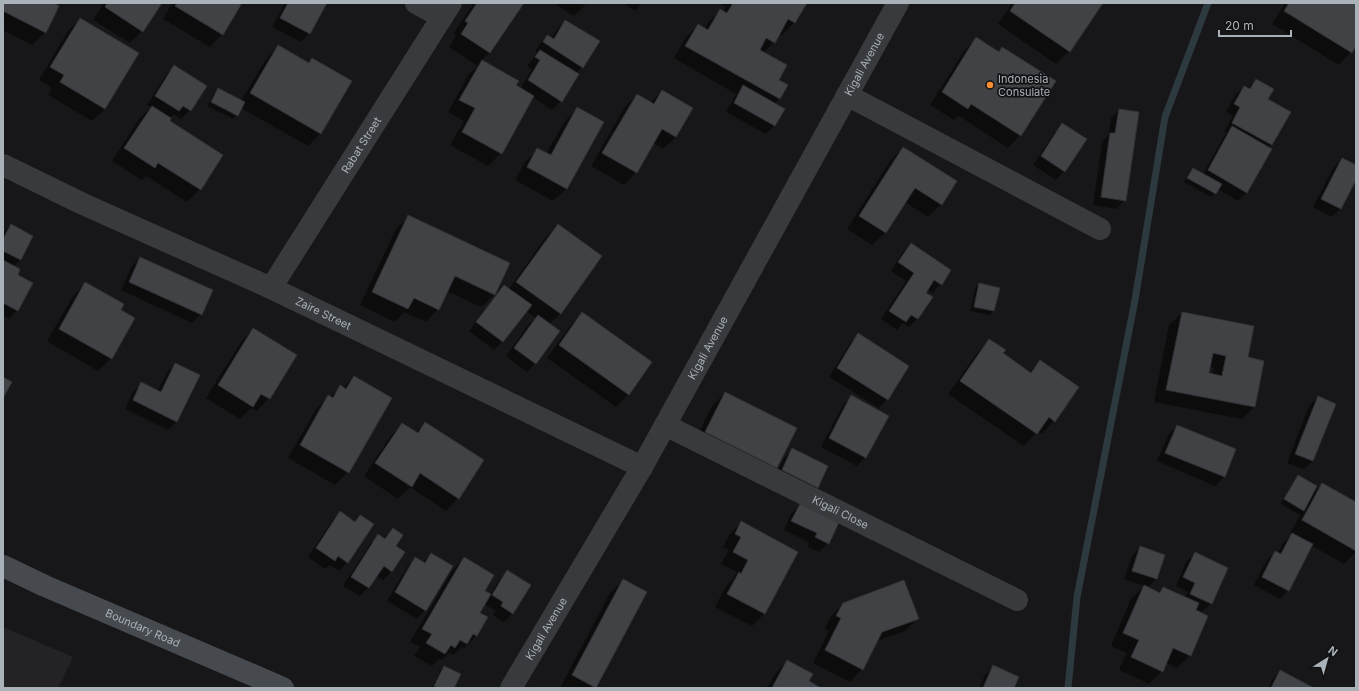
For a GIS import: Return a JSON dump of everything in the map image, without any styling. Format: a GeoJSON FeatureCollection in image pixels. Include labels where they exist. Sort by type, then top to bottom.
{"type":"FeatureCollection","features":[{"type":"Feature","properties":{"kind":"main road","name":"Boundary Road"},"geometry":{"type":"LineString","coordinates":[[3,566],[45,586],[283,688]]}},
{"type":"Feature","properties":{"kind":"street"},"geometry":{"type":"LineString","coordinates":[[416,3],[447,10]]}},
{"type":"Feature","properties":{"kind":"street","name":"Kigali Avenue"},"geometry":{"type":"LineString","coordinates":[[511,688],[642,467],[898,3]]}},
{"type":"Feature","properties":{"kind":"street","name":"Rabat Street"},"geometry":{"type":"LineString","coordinates":[[271,288],[447,10]]}},
{"type":"Feature","properties":{"kind":"street"},"geometry":{"type":"LineString","coordinates":[[847,95],[1100,229]]}},
{"type":"Feature","properties":{"kind":"street","name":"Zaire Street"},"geometry":{"type":"LineString","coordinates":[[3,165],[83,204],[271,288],[642,467]]}},
{"type":"Feature","properties":{"kind":"street","name":"Kigali Close"},"geometry":{"type":"LineString","coordinates":[[664,425],[1017,600]]}},
{"type":"Feature","properties":{"kind":"shaded area"},"geometry":{"type":"Polygon","coordinates":[[[3,627],[73,657],[58,688],[3,688],[3,627]]]}},
{"type":"Feature","properties":{"kind":"building"},"geometry":{"type":"Polygon","coordinates":[[[3,3],[54,3],[59,6],[46,33],[3,11],[3,3]]]}},
{"type":"Feature","properties":{"kind":"building"},"geometry":{"type":"Polygon","coordinates":[[[107,3],[162,3],[143,32],[105,7],[107,3]]]}},
{"type":"Feature","properties":{"kind":"building"},"geometry":{"type":"Polygon","coordinates":[[[177,3],[242,3],[223,35],[175,6],[177,3]]]}},
{"type":"Feature","properties":{"kind":"building"},"geometry":{"type":"Polygon","coordinates":[[[288,3],[327,3],[310,34],[280,18],[288,3]]]}},
{"type":"Feature","properties":{"kind":"building"},"geometry":{"type":"Polygon","coordinates":[[[477,3],[524,3],[490,53],[461,34],[468,23],[465,21],[477,3]]]}},
{"type":"Feature","properties":{"kind":"building"},"geometry":{"type":"Polygon","coordinates":[[[733,3],[807,3],[795,23],[788,19],[775,43],[766,38],[760,50],[787,65],[779,80],[788,85],[780,99],[685,46],[698,24],[708,30],[720,9],[727,13],[733,3]]]}},
{"type":"Feature","properties":{"kind":"building"},"geometry":{"type":"Polygon","coordinates":[[[1015,3],[1103,3],[1070,52],[1010,11],[1015,3]]]}},
{"type":"Feature","properties":{"kind":"building"},"geometry":{"type":"Polygon","coordinates":[[[1289,3],[1356,3],[1356,46],[1352,53],[1284,11],[1289,3]]]}},
{"type":"Feature","properties":{"kind":"building"},"geometry":{"type":"Polygon","coordinates":[[[80,18],[139,53],[105,109],[60,82],[64,75],[50,67],[80,18]]]}},
{"type":"Feature","properties":{"kind":"building"},"geometry":{"type":"Polygon","coordinates":[[[565,20],[600,41],[583,68],[543,42],[547,35],[554,39],[565,20]]]}},
{"type":"Feature","properties":{"kind":"building"},"geometry":{"type":"Polygon","coordinates":[[[976,37],[999,52],[1002,47],[1056,81],[1021,136],[971,104],[968,109],[942,92],[976,37]]]}},
{"type":"Feature","properties":{"kind":"building"},"geometry":{"type":"Polygon","coordinates":[[[278,45],[309,63],[312,58],[352,81],[321,134],[250,93],[278,45]]]}},
{"type":"Feature","properties":{"kind":"building"},"geometry":{"type":"Polygon","coordinates":[[[540,50],[579,74],[562,102],[528,80],[540,60],[535,57],[540,50]]]}},
{"type":"Feature","properties":{"kind":"building"},"geometry":{"type":"Polygon","coordinates":[[[482,60],[519,81],[516,85],[534,96],[502,154],[462,132],[475,108],[459,100],[482,60]]]}},
{"type":"Feature","properties":{"kind":"building"},"geometry":{"type":"Polygon","coordinates":[[[174,65],[207,86],[191,111],[183,106],[179,111],[155,96],[174,65]]]}},
{"type":"Feature","properties":{"kind":"building"},"geometry":{"type":"Polygon","coordinates":[[[1256,79],[1274,89],[1268,99],[1291,112],[1272,145],[1232,123],[1240,107],[1234,104],[1244,86],[1250,89],[1256,79]]]}},
{"type":"Feature","properties":{"kind":"building"},"geometry":{"type":"Polygon","coordinates":[[[743,85],[785,109],[775,126],[734,103],[743,85]]]}},
{"type":"Feature","properties":{"kind":"building"},"geometry":{"type":"Polygon","coordinates":[[[218,88],[245,102],[238,116],[211,102],[218,88]]]}},
{"type":"Feature","properties":{"kind":"building"},"geometry":{"type":"Polygon","coordinates":[[[662,90],[693,108],[676,137],[662,129],[637,173],[602,153],[637,94],[654,104],[662,90]]]}},
{"type":"Feature","properties":{"kind":"building"},"geometry":{"type":"Polygon","coordinates":[[[152,106],[171,118],[170,121],[223,155],[201,190],[158,163],[155,168],[124,148],[152,106]]]}},
{"type":"Feature","properties":{"kind":"building"},"geometry":{"type":"Polygon","coordinates":[[[577,107],[604,122],[567,189],[527,167],[537,148],[551,155],[577,107]]]}},
{"type":"Feature","properties":{"kind":"building"},"geometry":{"type":"Polygon","coordinates":[[[1119,109],[1139,112],[1126,201],[1101,197],[1110,133],[1115,133],[1119,109]]]}},
{"type":"Feature","properties":{"kind":"building"},"geometry":{"type":"Polygon","coordinates":[[[1062,123],[1087,139],[1065,172],[1041,156],[1062,123]]]}},
{"type":"Feature","properties":{"kind":"building"},"geometry":{"type":"Polygon","coordinates":[[[1232,126],[1272,149],[1247,193],[1208,170],[1232,126]]]}},
{"type":"Feature","properties":{"kind":"building"},"geometry":{"type":"Polygon","coordinates":[[[903,147],[957,181],[942,205],[915,188],[886,233],[859,216],[903,147]]]}},
{"type":"Feature","properties":{"kind":"building"},"geometry":{"type":"Polygon","coordinates":[[[1342,158],[1356,165],[1356,180],[1341,209],[1321,199],[1342,158]]]}},
{"type":"Feature","properties":{"kind":"building"},"geometry":{"type":"Polygon","coordinates":[[[1193,168],[1222,184],[1216,194],[1187,178],[1193,168]]]}},
{"type":"Feature","properties":{"kind":"building"},"geometry":{"type":"Polygon","coordinates":[[[408,215],[510,263],[495,295],[455,276],[439,310],[414,298],[408,309],[372,292],[408,215]]]}},
{"type":"Feature","properties":{"kind":"building"},"geometry":{"type":"Polygon","coordinates":[[[11,224],[33,236],[21,260],[3,251],[3,239],[11,224]]]}},
{"type":"Feature","properties":{"kind":"building"},"geometry":{"type":"Polygon","coordinates":[[[558,224],[602,256],[561,314],[516,282],[558,224]]]}},
{"type":"Feature","properties":{"kind":"building"},"geometry":{"type":"Polygon","coordinates":[[[911,243],[951,270],[942,285],[934,280],[926,293],[933,297],[918,319],[911,315],[906,322],[889,311],[914,273],[898,262],[911,243]]]}},
{"type":"Feature","properties":{"kind":"building"},"geometry":{"type":"Polygon","coordinates":[[[140,257],[213,290],[202,315],[129,282],[140,257]]]}},
{"type":"Feature","properties":{"kind":"building"},"geometry":{"type":"Polygon","coordinates":[[[3,260],[20,269],[18,275],[33,283],[18,311],[3,303],[3,260]]]}},
{"type":"Feature","properties":{"kind":"building"},"geometry":{"type":"Polygon","coordinates":[[[85,282],[124,304],[121,310],[135,318],[112,359],[59,329],[85,282]]]}},
{"type":"Feature","properties":{"kind":"building"},"geometry":{"type":"Polygon","coordinates":[[[979,283],[1000,288],[994,311],[974,307],[979,283]]]}},
{"type":"Feature","properties":{"kind":"building"},"geometry":{"type":"Polygon","coordinates":[[[504,285],[532,305],[503,342],[476,322],[504,285]]]}},
{"type":"Feature","properties":{"kind":"building"},"geometry":{"type":"Polygon","coordinates":[[[582,312],[652,362],[629,395],[559,345],[582,312]]]}},
{"type":"Feature","properties":{"kind":"building"},"geometry":{"type":"Polygon","coordinates":[[[1182,312],[1254,326],[1248,357],[1264,361],[1255,407],[1166,390],[1182,312]],[[1213,353],[1209,373],[1222,376],[1226,356],[1213,353]]]}},
{"type":"Feature","properties":{"kind":"building"},"geometry":{"type":"Polygon","coordinates":[[[538,315],[560,331],[536,364],[514,348],[538,315]]]}},
{"type":"Feature","properties":{"kind":"building"},"geometry":{"type":"Polygon","coordinates":[[[253,328],[297,355],[270,399],[261,394],[253,407],[218,385],[253,328]]]}},
{"type":"Feature","properties":{"kind":"building"},"geometry":{"type":"Polygon","coordinates":[[[858,333],[909,366],[888,400],[837,368],[858,333]]]}},
{"type":"Feature","properties":{"kind":"building"},"geometry":{"type":"Polygon","coordinates":[[[989,339],[1006,350],[1003,353],[1031,373],[1040,360],[1079,387],[1055,422],[1049,417],[1037,434],[960,381],[989,339]]]}},
{"type":"Feature","properties":{"kind":"building"},"geometry":{"type":"Polygon","coordinates":[[[175,363],[200,375],[177,422],[133,400],[141,382],[161,392],[175,363]]]}},
{"type":"Feature","properties":{"kind":"building"},"geometry":{"type":"Polygon","coordinates":[[[354,376],[392,398],[349,473],[300,445],[328,395],[333,398],[340,385],[346,389],[354,376]]]}},
{"type":"Feature","properties":{"kind":"building"},"geometry":{"type":"Polygon","coordinates":[[[3,377],[12,382],[3,398],[3,377]]]}},
{"type":"Feature","properties":{"kind":"building"},"geometry":{"type":"Polygon","coordinates":[[[725,392],[797,428],[777,468],[705,432],[725,392]]]}},
{"type":"Feature","properties":{"kind":"building"},"geometry":{"type":"Polygon","coordinates":[[[851,395],[889,416],[866,458],[829,438],[851,395]]]}},
{"type":"Feature","properties":{"kind":"building"},"geometry":{"type":"Polygon","coordinates":[[[1318,396],[1336,404],[1313,461],[1295,454],[1318,396]]]}},
{"type":"Feature","properties":{"kind":"building"},"geometry":{"type":"Polygon","coordinates":[[[425,422],[484,460],[459,499],[420,473],[412,487],[375,463],[402,423],[418,433],[425,422]]]}},
{"type":"Feature","properties":{"kind":"building"},"geometry":{"type":"Polygon","coordinates":[[[1177,425],[1236,449],[1225,477],[1165,453],[1177,425]]]}},
{"type":"Feature","properties":{"kind":"building"},"geometry":{"type":"Polygon","coordinates":[[[792,448],[828,466],[818,488],[782,470],[792,448]]]}},
{"type":"Feature","properties":{"kind":"building"},"geometry":{"type":"Polygon","coordinates":[[[1298,475],[1317,486],[1304,511],[1284,499],[1298,475]]]}},
{"type":"Feature","properties":{"kind":"building"},"geometry":{"type":"Polygon","coordinates":[[[1322,483],[1356,502],[1356,551],[1302,520],[1322,483]]]}},
{"type":"Feature","properties":{"kind":"building"},"geometry":{"type":"Polygon","coordinates":[[[800,504],[839,522],[829,544],[815,537],[817,533],[791,521],[800,504]]]}},
{"type":"Feature","properties":{"kind":"building"},"geometry":{"type":"Polygon","coordinates":[[[340,511],[355,522],[360,515],[374,524],[348,563],[338,556],[335,561],[316,548],[340,511]]]}},
{"type":"Feature","properties":{"kind":"building"},"geometry":{"type":"Polygon","coordinates":[[[741,521],[798,552],[765,614],[727,594],[739,572],[741,574],[748,560],[733,552],[741,537],[735,534],[741,521]]]}},
{"type":"Feature","properties":{"kind":"building"},"geometry":{"type":"Polygon","coordinates":[[[393,528],[403,535],[396,546],[405,552],[392,572],[384,566],[369,588],[351,577],[378,534],[385,539],[393,528]]]}},
{"type":"Feature","properties":{"kind":"building"},"geometry":{"type":"Polygon","coordinates":[[[1292,533],[1313,544],[1289,591],[1262,577],[1275,551],[1281,554],[1292,533]]]}},
{"type":"Feature","properties":{"kind":"building"},"geometry":{"type":"Polygon","coordinates":[[[1140,546],[1165,555],[1157,579],[1132,571],[1140,546]]]}},
{"type":"Feature","properties":{"kind":"building"},"geometry":{"type":"Polygon","coordinates":[[[1195,552],[1228,568],[1212,604],[1190,594],[1195,583],[1183,577],[1195,552]]]}},
{"type":"Feature","properties":{"kind":"building"},"geometry":{"type":"Polygon","coordinates":[[[431,553],[453,566],[426,611],[395,592],[415,557],[425,563],[431,553]]]}},
{"type":"Feature","properties":{"kind":"building"},"geometry":{"type":"Polygon","coordinates":[[[464,557],[494,575],[485,591],[491,594],[480,613],[488,617],[477,636],[473,634],[467,644],[460,640],[455,648],[451,645],[445,654],[426,643],[432,634],[422,629],[464,557]]]}},
{"type":"Feature","properties":{"kind":"building"},"geometry":{"type":"Polygon","coordinates":[[[507,570],[531,585],[513,614],[501,606],[503,602],[492,595],[507,570]]]}},
{"type":"Feature","properties":{"kind":"building"},"geometry":{"type":"Polygon","coordinates":[[[623,579],[647,592],[596,688],[572,675],[623,579]]]}},
{"type":"Feature","properties":{"kind":"building"},"geometry":{"type":"Polygon","coordinates":[[[904,580],[919,619],[882,632],[863,670],[825,650],[841,618],[836,616],[843,603],[904,580]]]}},
{"type":"Feature","properties":{"kind":"building"},"geometry":{"type":"Polygon","coordinates":[[[1144,585],[1160,593],[1163,587],[1199,603],[1196,610],[1208,616],[1191,656],[1173,648],[1163,672],[1131,657],[1139,640],[1123,633],[1144,585]]]}},
{"type":"Feature","properties":{"kind":"building"},"geometry":{"type":"Polygon","coordinates":[[[787,660],[813,674],[809,681],[821,688],[772,688],[787,660]]]}},
{"type":"Feature","properties":{"kind":"building"},"geometry":{"type":"Polygon","coordinates":[[[993,665],[1019,677],[1014,688],[983,688],[993,665]]]}},
{"type":"Feature","properties":{"kind":"building"},"geometry":{"type":"Polygon","coordinates":[[[444,666],[461,674],[454,688],[438,688],[434,686],[444,666]]]}},
{"type":"Feature","properties":{"kind":"building"},"geometry":{"type":"Polygon","coordinates":[[[1280,670],[1314,688],[1271,688],[1280,670]]]}},
{"type":"Feature","properties":{"kind":"waterway"},"geometry":{"type":"LineString","coordinates":[[1068,688],[1077,597],[1135,300],[1165,117],[1208,3]]}},
{"type":"Feature","properties":{"kind":"place","name":"Indonesia Consulate"},"geometry":{"type":"Point","coordinates":[990,85]}}]}
